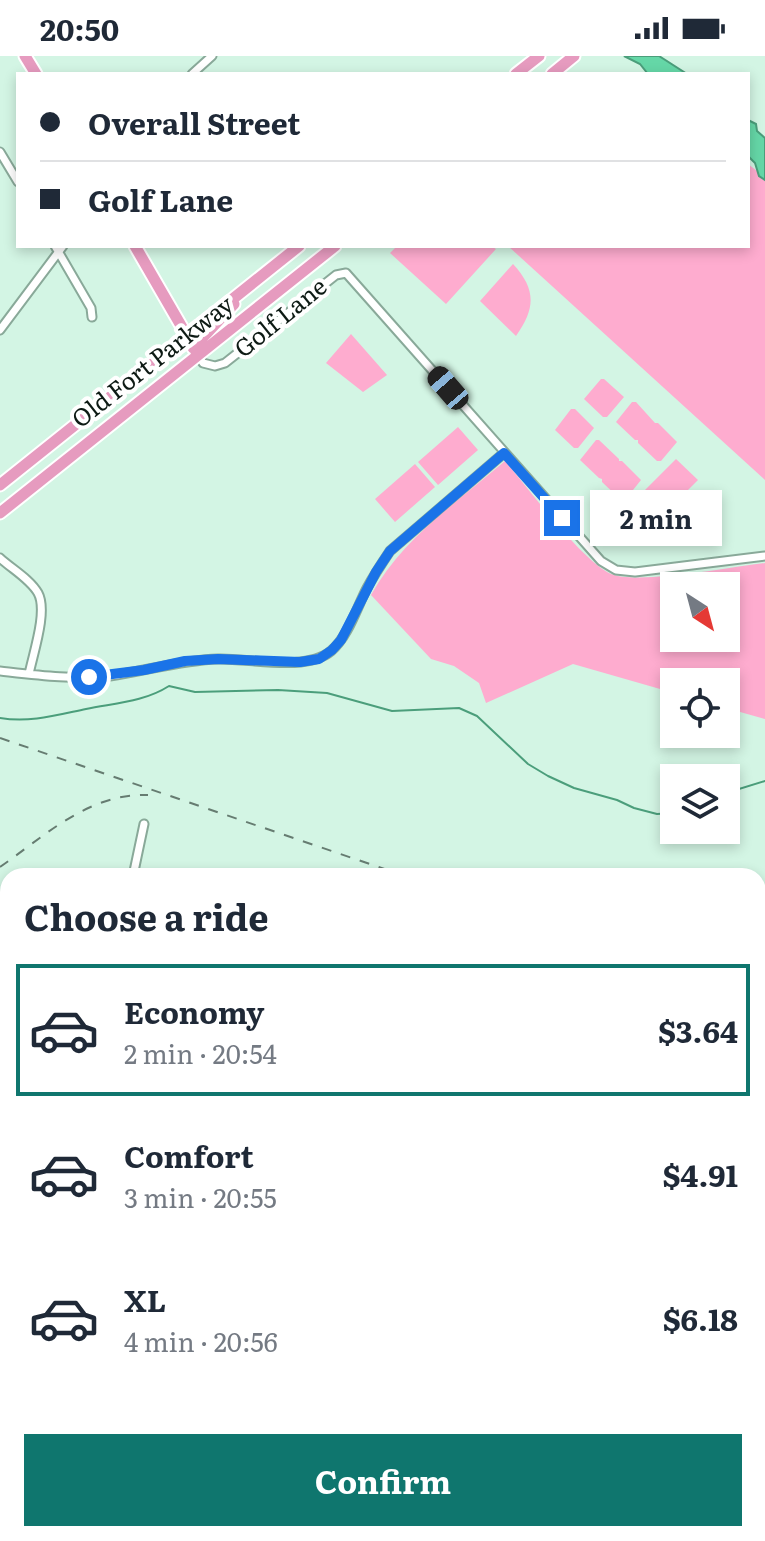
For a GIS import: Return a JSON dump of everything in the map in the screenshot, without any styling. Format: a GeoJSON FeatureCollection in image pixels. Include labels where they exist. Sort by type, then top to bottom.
{"type":"FeatureCollection","features":[{"type":"Feature","properties":{"kind":"main road"},"geometry":{"type":"LineString","coordinates":[[553,72],[574,56]]}},
{"type":"Feature","properties":{"kind":"main road"},"geometry":{"type":"LineString","coordinates":[[519,72],[538,57]]}},
{"type":"Feature","properties":{"kind":"main road"},"geometry":{"type":"LineString","coordinates":[[136,248],[196,351],[253,283]]}},
{"type":"Feature","properties":{"kind":"main road","name":"Old Fort Parkway"},"geometry":{"type":"LineString","coordinates":[[0,485],[297,248]]}},
{"type":"Feature","properties":{"kind":"main road","name":"Old Fort Parkway"},"geometry":{"type":"LineString","coordinates":[[0,513],[196,351],[332,248]]}},
{"type":"Feature","properties":{"kind":"street"},"geometry":{"type":"LineString","coordinates":[[194,72],[212,56]]}},
{"type":"Feature","properties":{"kind":"street"},"geometry":{"type":"LineString","coordinates":[[0,152],[16,179]]}},
{"type":"Feature","properties":{"kind":"street"},"geometry":{"type":"LineString","coordinates":[[1,326],[59,248],[91,308],[92,317]]}},
{"type":"Feature","properties":{"kind":"street","name":"Golf Lane"},"geometry":{"type":"LineString","coordinates":[[196,351],[203,363],[215,366],[225,363],[336,275],[346,273],[601,561],[616,570],[635,572],[765,556]]}},
{"type":"Feature","properties":{"kind":"street"},"geometry":{"type":"LineString","coordinates":[[0,671],[106,676],[185,661],[300,662],[319,659],[341,640],[390,551],[504,453]]}},
{"type":"Feature","properties":{"kind":"street"},"geometry":{"type":"LineString","coordinates":[[0,558],[32,585],[42,606],[29,674]]}},
{"type":"Feature","properties":{"kind":"street"},"geometry":{"type":"LineString","coordinates":[[135,868],[144,824]]}},
{"type":"Feature","properties":{"kind":"shaded area"},"geometry":{"type":"Polygon","coordinates":[[[624,56],[659,56],[684,72],[646,72],[640,64],[624,56]]]}},
{"type":"Feature","properties":{"kind":"shaded area"},"geometry":{"type":"Polygon","coordinates":[[[750,121],[756,124],[757,131],[765,138],[765,180],[759,176],[750,158],[750,121]]]}},
{"type":"Feature","properties":{"kind":"shaded area"},"geometry":{"type":"Polygon","coordinates":[[[750,166],[765,177],[765,480],[510,248],[750,248],[750,166]]]}},
{"type":"Feature","properties":{"kind":"shaded area"},"geometry":{"type":"Polygon","coordinates":[[[395,248],[496,249],[446,304],[390,253],[395,248]]]}},
{"type":"Feature","properties":{"kind":"shaded area"},"geometry":{"type":"Polygon","coordinates":[[[513,264],[526,282],[531,300],[527,317],[516,336],[480,301],[513,264]]]}},
{"type":"Feature","properties":{"kind":"shaded area"},"geometry":{"type":"Polygon","coordinates":[[[351,334],[387,375],[363,392],[326,363],[351,334]]]}},
{"type":"Feature","properties":{"kind":"shaded area"},"geometry":{"type":"Polygon","coordinates":[[[601,379],[624,397],[607,417],[603,417],[584,399],[601,379]]]}},
{"type":"Feature","properties":{"kind":"shaded area"},"geometry":{"type":"Polygon","coordinates":[[[632,402],[636,402],[677,442],[661,461],[657,461],[616,422],[632,402]]]}},
{"type":"Feature","properties":{"kind":"shaded area"},"geometry":{"type":"Polygon","coordinates":[[[571,409],[575,409],[594,428],[578,448],[574,448],[555,430],[571,409]]]}},
{"type":"Feature","properties":{"kind":"shaded area"},"geometry":{"type":"Polygon","coordinates":[[[458,427],[478,450],[438,485],[418,462],[458,427]]]}},
{"type":"Feature","properties":{"kind":"shaded area"},"geometry":{"type":"Polygon","coordinates":[[[596,440],[641,480],[625,500],[621,500],[580,460],[596,440]]]}},
{"type":"Feature","properties":{"kind":"shaded area"},"geometry":{"type":"Polygon","coordinates":[[[676,459],[698,480],[659,519],[637,498],[676,459]]]}},
{"type":"Feature","properties":{"kind":"shaded area"},"geometry":{"type":"Polygon","coordinates":[[[505,461],[571,540],[599,567],[624,577],[660,576],[660,652],[740,652],[740,572],[700,572],[765,563],[765,719],[740,712],[740,668],[660,668],[660,689],[573,664],[486,703],[479,683],[454,666],[431,659],[371,595],[398,556],[505,461]]]}},
{"type":"Feature","properties":{"kind":"shaded area"},"geometry":{"type":"Polygon","coordinates":[[[415,464],[435,487],[395,522],[375,499],[415,464]]]}},
{"type":"Feature","properties":{"kind":"waterway"},"geometry":{"type":"LineString","coordinates":[[0,718],[22,720],[54,716],[139,699],[169,686],[195,692],[278,690],[327,693],[392,711],[459,708],[477,716],[528,764],[548,776],[574,788],[660,814]]}},
{"type":"Feature","properties":{"kind":"waterway"},"geometry":{"type":"LineString","coordinates":[[740,789],[765,781]]}},
{"type":"Feature","properties":{"kind":"railway"},"geometry":{"type":"LineString","coordinates":[[0,738],[382,868]]}},
{"type":"Feature","properties":{"kind":"railway"},"geometry":{"type":"LineString","coordinates":[[0,867],[87,808],[127,796],[148,795]]}},
{"type":"Feature","properties":{"kind":"route"},"geometry":{"type":"LineString","coordinates":[[89,677],[185,661],[300,662],[319,659],[341,640],[390,551],[504,453],[562,518]]}}]}
